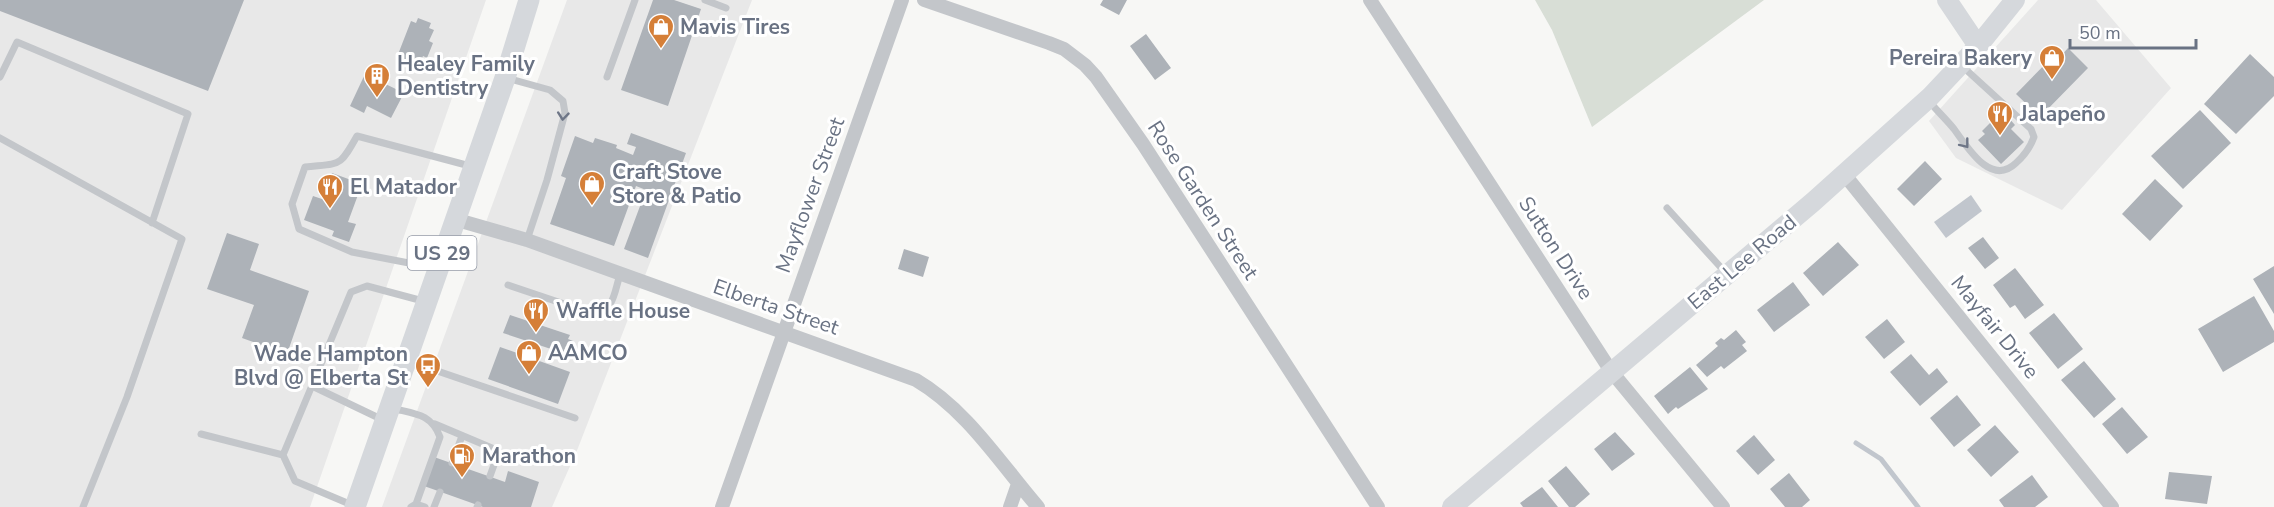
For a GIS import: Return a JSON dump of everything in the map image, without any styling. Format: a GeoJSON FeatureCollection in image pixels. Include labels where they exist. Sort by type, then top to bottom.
{"type":"FeatureCollection","features":[{"type":"Feature","properties":{"kind":"main road","name":"US 29"},"geometry":{"type":"LineString","coordinates":[[356,507],[454,219],[505,78],[529,0]]}},
{"type":"Feature","properties":{"kind":"street","name":"Mayflower Street"},"geometry":{"type":"LineString","coordinates":[[722,507],[902,0]]}},
{"type":"Feature","properties":{"kind":"street","name":"Rose Garden Street"},"geometry":{"type":"LineString","coordinates":[[924,0],[1064,49],[1096,77],[1143,144],[1378,507]]}},
{"type":"Feature","properties":{"kind":"street","name":"Sutton Drive"},"geometry":{"type":"LineString","coordinates":[[1370,0],[1611,371],[1723,507]]}},
{"type":"Feature","properties":{"kind":"street"},"geometry":{"type":"LineString","coordinates":[[1947,0],[1978,46]]}},
{"type":"Feature","properties":{"kind":"street","name":"East Lee Road"},"geometry":{"type":"LineString","coordinates":[[1452,507],[1844,174],[1927,100],[1978,46],[2015,0]]}},
{"type":"Feature","properties":{"kind":"street","name":"Mayfair Drive"},"geometry":{"type":"LineString","coordinates":[[1844,174],[2112,507]]}},
{"type":"Feature","properties":{"kind":"street","name":"Elberta Street"},"geometry":{"type":"LineString","coordinates":[[454,219],[527,240],[899,373],[932,389],[966,420],[1038,507]]}},
{"type":"Feature","properties":{"kind":"street"},"geometry":{"type":"LineString","coordinates":[[1010,507],[1018,484]]}},
{"type":"Feature","properties":{"kind":"lane"},"geometry":{"type":"LineString","coordinates":[[607,77],[635,0]]}},
{"type":"Feature","properties":{"kind":"lane"},"geometry":{"type":"LineString","coordinates":[[705,0],[726,8]]}},
{"type":"Feature","properties":{"kind":"lane"},"geometry":{"type":"LineString","coordinates":[[0,77],[17,42],[188,114],[152,223]]}},
{"type":"Feature","properties":{"kind":"lane"},"geometry":{"type":"LineString","coordinates":[[1927,100],[1943,116],[1976,158],[1988,168],[1998,172],[2008,171],[2026,153],[2034,137],[2031,129],[1961,65]]}},
{"type":"Feature","properties":{"kind":"lane"},"geometry":{"type":"LineString","coordinates":[[505,78],[550,90],[563,101],[565,113],[547,180],[527,240]]}},
{"type":"Feature","properties":{"kind":"lane"},"geometry":{"type":"LineString","coordinates":[[437,268],[352,252],[299,229],[292,204],[305,167],[335,164],[343,160],[357,136],[473,166]]}},
{"type":"Feature","properties":{"kind":"lane"},"geometry":{"type":"LineString","coordinates":[[0,138],[182,239],[127,397],[83,507]]}},
{"type":"Feature","properties":{"kind":"lane"},"geometry":{"type":"LineString","coordinates":[[1667,208],[1727,274]]}},
{"type":"Feature","properties":{"kind":"lane"},"geometry":{"type":"LineString","coordinates":[[508,285],[594,314],[610,308],[620,274]]}},
{"type":"Feature","properties":{"kind":"lane"},"geometry":{"type":"LineString","coordinates":[[356,507],[295,481],[283,454],[351,292],[367,286],[426,302]]}},
{"type":"Feature","properties":{"kind":"lane"},"geometry":{"type":"LineString","coordinates":[[406,360],[575,418]]}},
{"type":"Feature","properties":{"kind":"lane"},"geometry":{"type":"LineString","coordinates":[[312,386],[387,414],[427,418],[435,424],[499,451],[490,476]]}},
{"type":"Feature","properties":{"kind":"lane"},"geometry":{"type":"LineString","coordinates":[[425,507],[413,505],[440,437],[435,424]]}},
{"type":"Feature","properties":{"kind":"lane"},"geometry":{"type":"LineString","coordinates":[[201,434],[283,454]]}},
{"type":"Feature","properties":{"kind":"lane"},"geometry":{"type":"LineString","coordinates":[[452,463],[462,436]]}},
{"type":"Feature","properties":{"kind":"lane"},"geometry":{"type":"LineString","coordinates":[[434,507],[440,492]]}},
{"type":"Feature","properties":{"kind":"shaded area"},"geometry":{"type":"Polygon","coordinates":[[[0,0],[486,0],[310,507],[0,507],[0,0]]]}},
{"type":"Feature","properties":{"kind":"shaded area"},"geometry":{"type":"Polygon","coordinates":[[[567,0],[752,0],[578,448],[552,507],[382,507],[567,0]]]}},
{"type":"Feature","properties":{"kind":"shaded area"},"geometry":{"type":"Polygon","coordinates":[[[1535,0],[1764,0],[1592,127],[1552,30],[1535,0]]]}},
{"type":"Feature","properties":{"kind":"shaded area"},"geometry":{"type":"Polygon","coordinates":[[[2038,0],[2096,0],[2171,88],[2062,210],[1956,158],[1929,121],[2038,0]]]}},
{"type":"Feature","properties":{"kind":"shaded area"},"geometry":{"type":"Polygon","coordinates":[[[1971,195],[1982,211],[1946,238],[1934,222],[1971,195]]]}},
{"type":"Feature","properties":{"kind":"building"},"geometry":{"type":"Polygon","coordinates":[[[0,0],[244,0],[208,91],[0,11],[0,0]]]}},
{"type":"Feature","properties":{"kind":"building","name":"Mavis Tires"},"geometry":{"type":"Polygon","coordinates":[[[653,0],[674,0],[701,9],[668,106],[621,90],[653,0]]]}},
{"type":"Feature","properties":{"kind":"building"},"geometry":{"type":"Polygon","coordinates":[[[1103,0],[1127,0],[1119,15],[1100,5],[1103,0]]]}},
{"type":"Feature","properties":{"kind":"building"},"geometry":{"type":"Polygon","coordinates":[[[418,18],[431,23],[429,28],[434,30],[429,41],[433,43],[427,58],[423,56],[419,66],[397,57],[411,21],[416,23],[418,18]]]}},
{"type":"Feature","properties":{"kind":"building"},"geometry":{"type":"Polygon","coordinates":[[[1146,34],[1171,68],[1155,80],[1130,46],[1146,34]]]}},
{"type":"Feature","properties":{"kind":"building","name":"Pereira Bakery"},"geometry":{"type":"Polygon","coordinates":[[[2068,48],[2088,68],[2040,117],[2016,94],[2055,54],[2059,58],[2068,48]]]}},
{"type":"Feature","properties":{"kind":"building"},"geometry":{"type":"Polygon","coordinates":[[[2250,54],[2274,77],[2274,96],[2236,134],[2204,104],[2250,54]]]}},
{"type":"Feature","properties":{"kind":"building","name":"Healey Family Dentistry"},"geometry":{"type":"Polygon","coordinates":[[[365,74],[404,93],[391,118],[367,106],[364,113],[350,106],[365,74]]]}},
{"type":"Feature","properties":{"kind":"building"},"geometry":{"type":"Polygon","coordinates":[[[2200,110],[2231,143],[2183,189],[2151,156],[2200,110]]]}},
{"type":"Feature","properties":{"kind":"building","name":"Jalapeño"},"geometry":{"type":"Polygon","coordinates":[[[1999,114],[2004,119],[2007,116],[2015,125],[2011,129],[2024,142],[2001,164],[1978,140],[1985,134],[1982,131],[1999,114]]]}},
{"type":"Feature","properties":{"kind":"building","name":"Craft Stove Store & Patio"},"geometry":{"type":"Polygon","coordinates":[[[631,133],[686,153],[648,258],[624,249],[646,190],[636,186],[614,246],[550,224],[566,178],[561,176],[575,136],[593,143],[595,138],[617,145],[616,148],[633,155],[636,147],[627,144],[631,133]]]}},
{"type":"Feature","properties":{"kind":"building"},"geometry":{"type":"Polygon","coordinates":[[[1925,161],[1942,179],[1914,206],[1897,189],[1925,161]]]}},
{"type":"Feature","properties":{"kind":"building","name":"El Matador"},"geometry":{"type":"Polygon","coordinates":[[[332,173],[362,184],[348,222],[356,224],[349,242],[332,236],[334,231],[304,220],[313,196],[322,199],[332,173]]]}},
{"type":"Feature","properties":{"kind":"building"},"geometry":{"type":"Polygon","coordinates":[[[2155,179],[2183,206],[2150,241],[2122,214],[2155,179]]]}},
{"type":"Feature","properties":{"kind":"building"},"geometry":{"type":"Polygon","coordinates":[[[227,233],[259,244],[250,270],[309,291],[287,354],[242,338],[254,305],[207,289],[227,233]]]}},
{"type":"Feature","properties":{"kind":"building"},"geometry":{"type":"Polygon","coordinates":[[[1983,237],[1999,258],[1985,269],[1968,248],[1983,237]]]}},
{"type":"Feature","properties":{"kind":"building"},"geometry":{"type":"Polygon","coordinates":[[[1838,242],[1859,265],[1823,296],[1803,273],[1838,242]]]}},
{"type":"Feature","properties":{"kind":"building"},"geometry":{"type":"Polygon","coordinates":[[[904,249],[929,257],[923,277],[898,269],[904,249]]]}},
{"type":"Feature","properties":{"kind":"building"},"geometry":{"type":"Polygon","coordinates":[[[2274,266],[2274,314],[2253,279],[2274,266]]]}},
{"type":"Feature","properties":{"kind":"building"},"geometry":{"type":"Polygon","coordinates":[[[2015,268],[2044,305],[2025,319],[2015,305],[2010,308],[1993,285],[2015,268]]]}},
{"type":"Feature","properties":{"kind":"building"},"geometry":{"type":"Polygon","coordinates":[[[1793,282],[1810,305],[1774,332],[1757,310],[1793,282]]]}},
{"type":"Feature","properties":{"kind":"building"},"geometry":{"type":"Polygon","coordinates":[[[2254,296],[2274,331],[2274,342],[2223,372],[2198,329],[2254,296]]]}},
{"type":"Feature","properties":{"kind":"building"},"geometry":{"type":"Polygon","coordinates":[[[2054,313],[2083,349],[2058,369],[2029,333],[2054,313]]]}},
{"type":"Feature","properties":{"kind":"building","name":"Waffle House"},"geometry":{"type":"Polygon","coordinates":[[[510,315],[570,335],[568,339],[573,341],[570,348],[566,346],[563,353],[503,333],[510,315]]]}},
{"type":"Feature","properties":{"kind":"building"},"geometry":{"type":"Polygon","coordinates":[[[1887,319],[1905,342],[1884,359],[1865,337],[1887,319]]]}},
{"type":"Feature","properties":{"kind":"building"},"geometry":{"type":"Polygon","coordinates":[[[1736,330],[1746,342],[1742,345],[1747,351],[1724,369],[1721,366],[1707,377],[1696,365],[1718,346],[1715,343],[1721,338],[1724,340],[1736,330]]]}},
{"type":"Feature","properties":{"kind":"building","name":"AAMCO"},"geometry":{"type":"Polygon","coordinates":[[[500,347],[570,372],[558,404],[488,379],[500,347]]]}},
{"type":"Feature","properties":{"kind":"building"},"geometry":{"type":"Polygon","coordinates":[[[1911,354],[1929,375],[1937,368],[1948,382],[1920,406],[1890,372],[1911,354]]]}},
{"type":"Feature","properties":{"kind":"building"},"geometry":{"type":"Polygon","coordinates":[[[2084,361],[2116,399],[2094,418],[2061,380],[2084,361]]]}},
{"type":"Feature","properties":{"kind":"building"},"geometry":{"type":"Polygon","coordinates":[[[1690,367],[1708,389],[1668,414],[1654,396],[1690,367]]]}},
{"type":"Feature","properties":{"kind":"building"},"geometry":{"type":"Polygon","coordinates":[[[1957,395],[1981,425],[1954,447],[1930,418],[1957,395]]]}},
{"type":"Feature","properties":{"kind":"building"},"geometry":{"type":"Polygon","coordinates":[[[2122,407],[2148,437],[2127,454],[2102,424],[2122,407]]]}},
{"type":"Feature","properties":{"kind":"building"},"geometry":{"type":"Polygon","coordinates":[[[1995,425],[2019,452],[1991,477],[1967,450],[1995,425]]]}},
{"type":"Feature","properties":{"kind":"building"},"geometry":{"type":"Polygon","coordinates":[[[1615,432],[1635,454],[1612,471],[1594,449],[1615,432]]]}},
{"type":"Feature","properties":{"kind":"building"},"geometry":{"type":"Polygon","coordinates":[[[1754,435],[1775,460],[1758,475],[1736,451],[1754,435]]]}},
{"type":"Feature","properties":{"kind":"building","name":"Marathon"},"geometry":{"type":"Polygon","coordinates":[[[434,457],[505,482],[508,471],[539,482],[531,507],[483,507],[424,486],[434,457]]]}},
{"type":"Feature","properties":{"kind":"building"},"geometry":{"type":"Polygon","coordinates":[[[1566,466],[1590,494],[1575,507],[1569,507],[1548,481],[1566,466]]]}},
{"type":"Feature","properties":{"kind":"building"},"geometry":{"type":"Polygon","coordinates":[[[2169,472],[2212,476],[2207,504],[2165,499],[2169,472]]]}},
{"type":"Feature","properties":{"kind":"building"},"geometry":{"type":"Polygon","coordinates":[[[1789,473],[1810,500],[1802,507],[1785,507],[1770,489],[1789,473]]]}},
{"type":"Feature","properties":{"kind":"building"},"geometry":{"type":"Polygon","coordinates":[[[2032,475],[2048,497],[2035,507],[2004,507],[1999,500],[2032,475]]]}},
{"type":"Feature","properties":{"kind":"building"},"geometry":{"type":"Polygon","coordinates":[[[1542,487],[1558,507],[1523,507],[1520,503],[1542,487]]]}},
{"type":"Feature","properties":{"kind":"waterway"},"geometry":{"type":"LineString","coordinates":[[1856,443],[1881,459],[1918,507]]}},
{"type":"Feature","properties":{"kind":"place","name":"Mavis Tires"},"geometry":{"type":"Point","coordinates":[661,50]}},
{"type":"Feature","properties":{"kind":"place","name":"Pereira Bakery"},"geometry":{"type":"Point","coordinates":[2052,81]}},
{"type":"Feature","properties":{"kind":"place","name":"Healey Family Dentistry"},"geometry":{"type":"Point","coordinates":[377,99]}},
{"type":"Feature","properties":{"kind":"place","name":"Jalapeño"},"geometry":{"type":"Point","coordinates":[2000,137]}},
{"type":"Feature","properties":{"kind":"place","name":"Craft Stove Store & Patio"},"geometry":{"type":"Point","coordinates":[592,207]}},
{"type":"Feature","properties":{"kind":"place","name":"El Matador"},"geometry":{"type":"Point","coordinates":[330,210]}},
{"type":"Feature","properties":{"kind":"place","name":"Waffle House"},"geometry":{"type":"Point","coordinates":[536,334]}},
{"type":"Feature","properties":{"kind":"place","name":"AAMCO"},"geometry":{"type":"Point","coordinates":[529,376]}},
{"type":"Feature","properties":{"kind":"place","name":"Wade Hampton Blvd @ Elberta St"},"geometry":{"type":"Point","coordinates":[428,389]}},
{"type":"Feature","properties":{"kind":"place","name":"Marathon"},"geometry":{"type":"Point","coordinates":[462,479]}}]}
